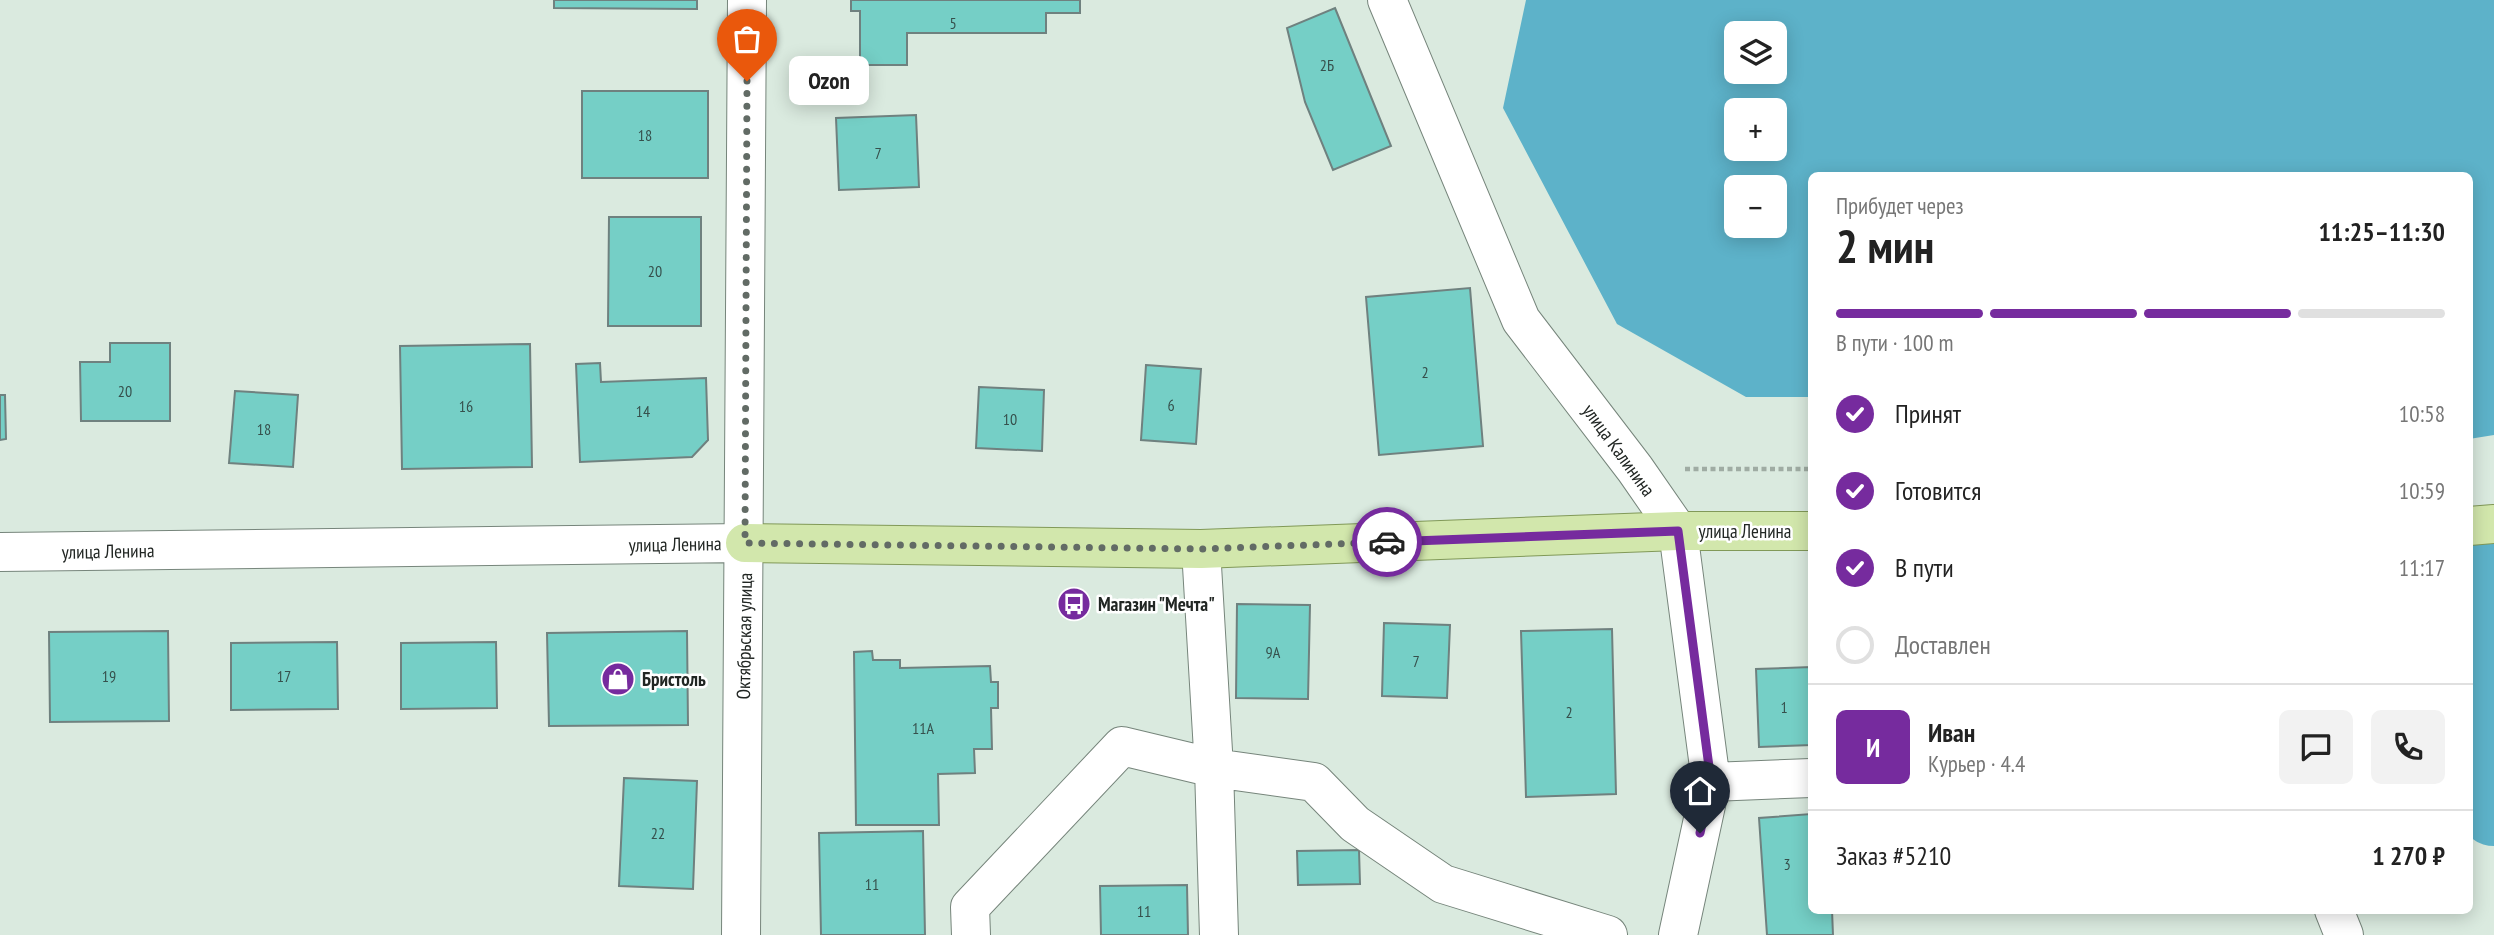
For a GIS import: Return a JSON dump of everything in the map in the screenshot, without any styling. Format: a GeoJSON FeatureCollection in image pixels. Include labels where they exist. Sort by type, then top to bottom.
{"type":"FeatureCollection","features":[{"type":"Feature","properties":{"kind":"main road"},"geometry":{"type":"LineString","coordinates":[[2473,526],[2494,524]]}},
{"type":"Feature","properties":{"kind":"main road","name":"улица Ленина"},"geometry":{"type":"LineString","coordinates":[[745,543],[1201,549],[1678,531],[1808,531]]}},
{"type":"Feature","properties":{"kind":"street","name":"Октябрьская улица"},"geometry":{"type":"LineString","coordinates":[[741,935],[747,0]]}},
{"type":"Feature","properties":{"kind":"street","name":"улица Калинина"},"geometry":{"type":"LineString","coordinates":[[1387,0],[1521,320],[1635,469],[1678,531],[1711,782],[1678,935]]}},
{"type":"Feature","properties":{"kind":"street","name":"улица Ленина"},"geometry":{"type":"LineString","coordinates":[[0,552],[745,543]]}},
{"type":"Feature","properties":{"kind":"street"},"geometry":{"type":"LineString","coordinates":[[1201,549],[1214,768],[1220,935]]}},
{"type":"Feature","properties":{"kind":"street"},"geometry":{"type":"LineString","coordinates":[[971,935],[970,907],[1122,746],[1214,768],[1314,782],[1354,824],[1443,884],[1608,935]]}},
{"type":"Feature","properties":{"kind":"street"},"geometry":{"type":"LineString","coordinates":[[1711,782],[1808,778]]}},
{"type":"Feature","properties":{"kind":"street"},"geometry":{"type":"LineString","coordinates":[[2336,914],[2344,935]]}},
{"type":"Feature","properties":{"kind":"path"},"geometry":{"type":"LineString","coordinates":[[1635,469],[1808,469]]}},
{"type":"Feature","properties":{"kind":"water"},"geometry":{"type":"Polygon","coordinates":[[[1526,0],[2494,0],[2494,435],[2473,438],[2473,172],[1808,172],[1808,397],[1746,397],[1617,324],[1503,108],[1526,0]]]}},
{"type":"Feature","properties":{"kind":"building"},"geometry":{"type":"Polygon","coordinates":[[[554,0],[697,0],[697,9],[554,8],[554,0]]]}},
{"type":"Feature","properties":{"kind":"building"},"geometry":{"type":"Polygon","coordinates":[[[851,0],[1080,0],[1080,13],[1046,13],[1046,33],[907,33],[907,65],[860,65],[860,11],[851,11],[851,0]]]}},
{"type":"Feature","properties":{"kind":"building"},"geometry":{"type":"Polygon","coordinates":[[[1335,8],[1391,146],[1333,170],[1305,102],[1287,28],[1335,8]]]}},
{"type":"Feature","properties":{"kind":"building"},"geometry":{"type":"Polygon","coordinates":[[[582,91],[708,91],[708,178],[582,178],[582,91]]]}},
{"type":"Feature","properties":{"kind":"building"},"geometry":{"type":"Polygon","coordinates":[[[916,115],[919,187],[839,190],[836,118],[916,115]]]}},
{"type":"Feature","properties":{"kind":"building"},"geometry":{"type":"Polygon","coordinates":[[[609,217],[701,217],[701,326],[608,326],[609,217]]]}},
{"type":"Feature","properties":{"kind":"building"},"geometry":{"type":"Polygon","coordinates":[[[1470,288],[1483,446],[1379,455],[1366,297],[1470,288]]]}},
{"type":"Feature","properties":{"kind":"building"},"geometry":{"type":"Polygon","coordinates":[[[110,343],[170,343],[170,421],[81,421],[80,362],[110,362],[110,343]]]}},
{"type":"Feature","properties":{"kind":"building"},"geometry":{"type":"Polygon","coordinates":[[[530,344],[532,467],[402,469],[400,346],[530,344]]]}},
{"type":"Feature","properties":{"kind":"building"},"geometry":{"type":"Polygon","coordinates":[[[600,363],[601,382],[706,378],[708,440],[692,457],[580,462],[576,364],[600,363]]]}},
{"type":"Feature","properties":{"kind":"building"},"geometry":{"type":"Polygon","coordinates":[[[1146,365],[1201,369],[1196,444],[1141,440],[1146,365]]]}},
{"type":"Feature","properties":{"kind":"building"},"geometry":{"type":"Polygon","coordinates":[[[979,387],[1044,390],[1042,451],[976,448],[979,387]]]}},
{"type":"Feature","properties":{"kind":"building"},"geometry":{"type":"Polygon","coordinates":[[[235,391],[298,395],[293,467],[229,463],[235,391]]]}},
{"type":"Feature","properties":{"kind":"building"},"geometry":{"type":"Polygon","coordinates":[[[0,395],[5,395],[6,439],[0,440],[0,395]]]}},
{"type":"Feature","properties":{"kind":"building"},"geometry":{"type":"Polygon","coordinates":[[[1237,604],[1310,605],[1308,699],[1236,698],[1237,604]]]}},
{"type":"Feature","properties":{"kind":"building"},"geometry":{"type":"Polygon","coordinates":[[[1384,623],[1450,625],[1447,698],[1382,696],[1384,623]]]}},
{"type":"Feature","properties":{"kind":"building"},"geometry":{"type":"Polygon","coordinates":[[[1612,629],[1616,794],[1526,797],[1521,631],[1612,629]]]}},
{"type":"Feature","properties":{"kind":"building"},"geometry":{"type":"Polygon","coordinates":[[[168,631],[169,721],[50,722],[49,632],[168,631]]]}},
{"type":"Feature","properties":{"kind":"building","name":"Бристоль"},"geometry":{"type":"Polygon","coordinates":[[[687,631],[688,725],[549,726],[547,633],[687,631]]]}},
{"type":"Feature","properties":{"kind":"building"},"geometry":{"type":"Polygon","coordinates":[[[337,642],[338,709],[231,710],[231,643],[337,642]]]}},
{"type":"Feature","properties":{"kind":"building"},"geometry":{"type":"Polygon","coordinates":[[[496,642],[497,708],[401,709],[401,643],[496,642]]]}},
{"type":"Feature","properties":{"kind":"building"},"geometry":{"type":"Polygon","coordinates":[[[872,651],[873,660],[900,660],[900,668],[990,666],[991,682],[998,682],[998,708],[991,708],[992,749],[974,749],[975,773],[938,774],[939,825],[856,825],[854,652],[872,651]]]}},
{"type":"Feature","properties":{"kind":"building"},"geometry":{"type":"Polygon","coordinates":[[[1808,667],[1808,745],[1759,747],[1756,669],[1808,667]]]}},
{"type":"Feature","properties":{"kind":"building"},"geometry":{"type":"Polygon","coordinates":[[[624,778],[697,781],[693,889],[619,886],[624,778]]]}},
{"type":"Feature","properties":{"kind":"building"},"geometry":{"type":"Polygon","coordinates":[[[1808,814],[1808,914],[1832,914],[1833,935],[1767,935],[1759,818],[1808,814]]]}},
{"type":"Feature","properties":{"kind":"building"},"geometry":{"type":"Polygon","coordinates":[[[923,831],[925,935],[821,935],[819,833],[923,831]]]}},
{"type":"Feature","properties":{"kind":"building"},"geometry":{"type":"Polygon","coordinates":[[[1359,850],[1360,884],[1298,885],[1297,851],[1359,850]]]}},
{"type":"Feature","properties":{"kind":"building"},"geometry":{"type":"Polygon","coordinates":[[[1187,885],[1188,935],[1101,935],[1100,886],[1187,885]]]}},
{"type":"Feature","properties":{"kind":"waterway"},"geometry":{"type":"LineString","coordinates":[[2473,597],[2494,809]]}},
{"type":"Feature","properties":{"kind":"way so far"},"geometry":{"type":"LineString","coordinates":[[747,81],[745,543],[1201,549],[1387,542]]}},
{"type":"Feature","properties":{"kind":"place","name":"Ozon"},"geometry":{"type":"Point","coordinates":[747,81]}},
{"type":"Feature","properties":{"kind":"place","name":"Магазин \"Мечта\""},"geometry":{"type":"Point","coordinates":[1074,604]}},
{"type":"Feature","properties":{"kind":"place","name":"Бристоль"},"geometry":{"type":"Point","coordinates":[618,679]}},
{"type":"Feature","properties":{"kind":"route"},"geometry":{"type":"LineString","coordinates":[[1387,542],[1678,531],[1711,782],[1700,833]]}}]}
